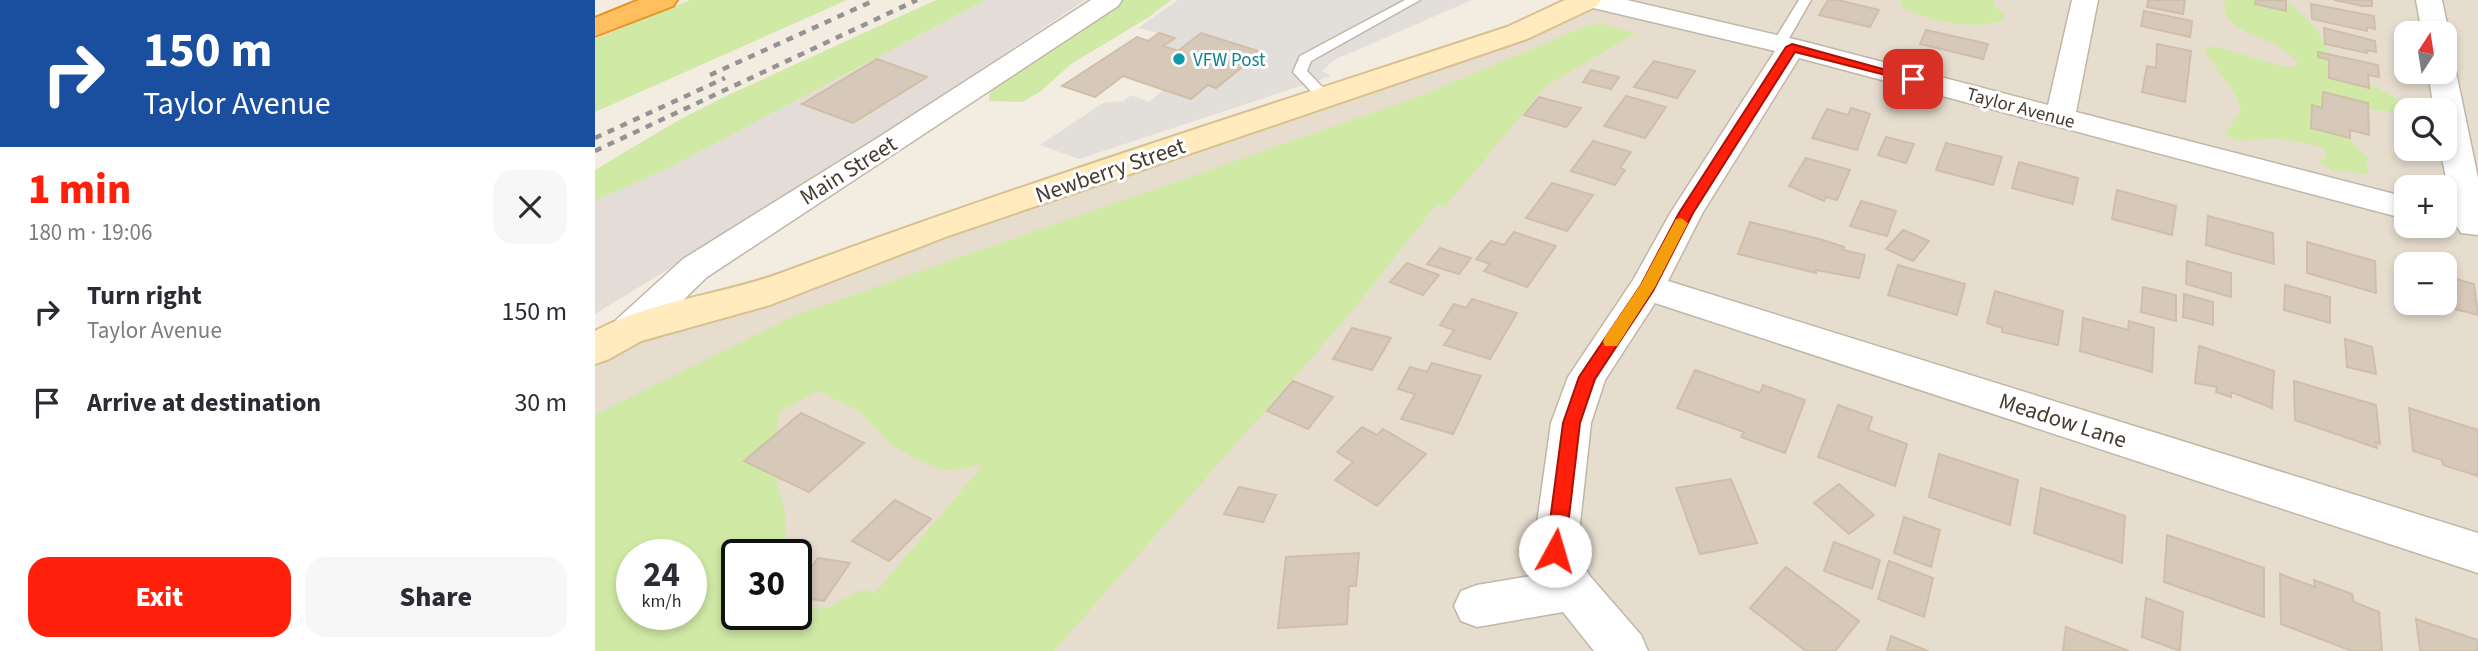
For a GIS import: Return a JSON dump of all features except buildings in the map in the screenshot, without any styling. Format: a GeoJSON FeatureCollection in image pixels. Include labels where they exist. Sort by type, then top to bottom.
{"type":"FeatureCollection","features":[{"type":"Feature","properties":{"kind":"highway"},"geometry":{"type":"LineString","coordinates":[[595,28],[663,0]]}},
{"type":"Feature","properties":{"kind":"street","name":"Main Street"},"geometry":{"type":"LineString","coordinates":[[595,349],[629,330],[695,268],[1109,0]]}},
{"type":"Feature","properties":{"kind":"street","name":"Newberry Street"},"geometry":{"type":"LineString","coordinates":[[629,330],[757,296],[912,236],[1517,33],[1587,0]]}},
{"type":"Feature","properties":{"kind":"street","name":"Taylor Avenue"},"geometry":{"type":"LineString","coordinates":[[1594,0],[1786,45],[2394,205]]}},
{"type":"Feature","properties":{"kind":"street"},"geometry":{"type":"LineString","coordinates":[[2060,117],[2085,0]]}},
{"type":"Feature","properties":{"kind":"street"},"geometry":{"type":"LineString","coordinates":[[2429,0],[2433,21]]}},
{"type":"Feature","properties":{"kind":"street"},"geometry":{"type":"LineString","coordinates":[[1624,651],[1573,590],[1555,551],[1571,423],[1587,377],[1647,287],[1686,213],[1786,45]]}},
{"type":"Feature","properties":{"kind":"street"},"geometry":{"type":"LineString","coordinates":[[2444,84],[2458,161],[2465,223]]}},
{"type":"Feature","properties":{"kind":"street","name":"Meadow Lane"},"geometry":{"type":"LineString","coordinates":[[1647,287],[2478,553]]}},
{"type":"Feature","properties":{"kind":"street"},"geometry":{"type":"LineString","coordinates":[[1477,606],[1573,590]]}},
{"type":"Feature","properties":{"kind":"lane"},"geometry":{"type":"LineString","coordinates":[[1325,98],[1300,72],[1305,59],[1414,0]]}},
{"type":"Feature","properties":{"kind":"lane"},"geometry":{"type":"LineString","coordinates":[[1786,45],[1805,0]]}},
{"type":"Feature","properties":{"kind":"shaded area"},"geometry":{"type":"Polygon","coordinates":[[[986,0],[1085,0],[827,172],[595,314],[595,201],[669,168],[986,0]]]}},
{"type":"Feature","properties":{"kind":"shaded area"},"geometry":{"type":"Polygon","coordinates":[[[1178,0],[1472,0],[1334,60],[1322,71],[1331,76],[1079,159],[1040,145],[1103,103],[1123,101],[1131,95],[1149,102],[1163,90],[1191,99],[1208,85],[1216,88],[1260,52],[1201,34],[1178,51],[1163,46],[1174,37],[1138,28],[1178,0]]]}},
{"type":"Feature","properties":{"kind":"shaded area"},"geometry":{"type":"Polygon","coordinates":[[[1587,0],[2478,0],[2478,651],[595,651],[595,349],[1587,0]]]}},
{"type":"Feature","properties":{"kind":"green space"},"geometry":{"type":"Polygon","coordinates":[[[690,0],[847,0],[595,112],[595,39],[690,0]]]}},
{"type":"Feature","properties":{"kind":"green space"},"geometry":{"type":"Polygon","coordinates":[[[936,0],[986,0],[669,168],[595,201],[595,170],[677,121],[936,0]]]}},
{"type":"Feature","properties":{"kind":"green space"},"geometry":{"type":"Polygon","coordinates":[[[1123,0],[1171,0],[1149,17],[1071,64],[1040,92],[1022,102],[989,101],[989,94],[1013,72],[1062,43],[1123,0]]]}},
{"type":"Feature","properties":{"kind":"green space"},"geometry":{"type":"Polygon","coordinates":[[[1900,0],[1994,0],[1995,7],[2003,13],[2003,20],[1978,25],[1939,21],[1903,8],[1900,0]]]}},
{"type":"Feature","properties":{"kind":"green space"},"geometry":{"type":"Polygon","coordinates":[[[2225,0],[2287,0],[2315,27],[2338,67],[2396,98],[2394,112],[2362,109],[2345,125],[2355,146],[2369,158],[2366,165],[2370,174],[2330,170],[2319,162],[2326,157],[2324,147],[2276,138],[2238,141],[2225,134],[2241,110],[2235,94],[2204,50],[2214,46],[2281,66],[2299,64],[2279,48],[2231,22],[2224,9],[2225,0]]]}},
{"type":"Feature","properties":{"kind":"green space"},"geometry":{"type":"Polygon","coordinates":[[[1601,24],[1636,33],[1545,87],[1445,207],[1437,204],[1345,320],[1054,651],[595,651],[595,415],[798,314],[1415,98],[1589,25],[1601,24]],[[818,391],[781,411],[770,458],[785,512],[785,539],[721,539],[721,630],[812,630],[812,609],[826,608],[864,589],[874,594],[983,465],[943,471],[892,445],[859,411],[818,391]]]}},
{"type":"Feature","properties":{"kind":"railway"},"geometry":{"type":"LineString","coordinates":[[710,75],[875,0]]}},
{"type":"Feature","properties":{"kind":"railway"},"geometry":{"type":"LineString","coordinates":[[595,151],[917,0]]}},
{"type":"Feature","properties":{"kind":"railway"},"geometry":{"type":"LineString","coordinates":[[595,138],[725,78]]}},
{"type":"Feature","properties":{"kind":"slow traffic"},"geometry":{"type":"LineString","coordinates":[[1611,342],[1647,287],[1681,223]]}},
{"type":"Feature","properties":{"kind":"place","name":"VFW Post"},"geometry":{"type":"Point","coordinates":[1179,59]}},
{"type":"Feature","properties":{"kind":"route"},"geometry":{"type":"LineString","coordinates":[[1555,551],[1571,423],[1587,377],[1647,287],[1686,213],[1792,47],[1913,79]]}}]}
